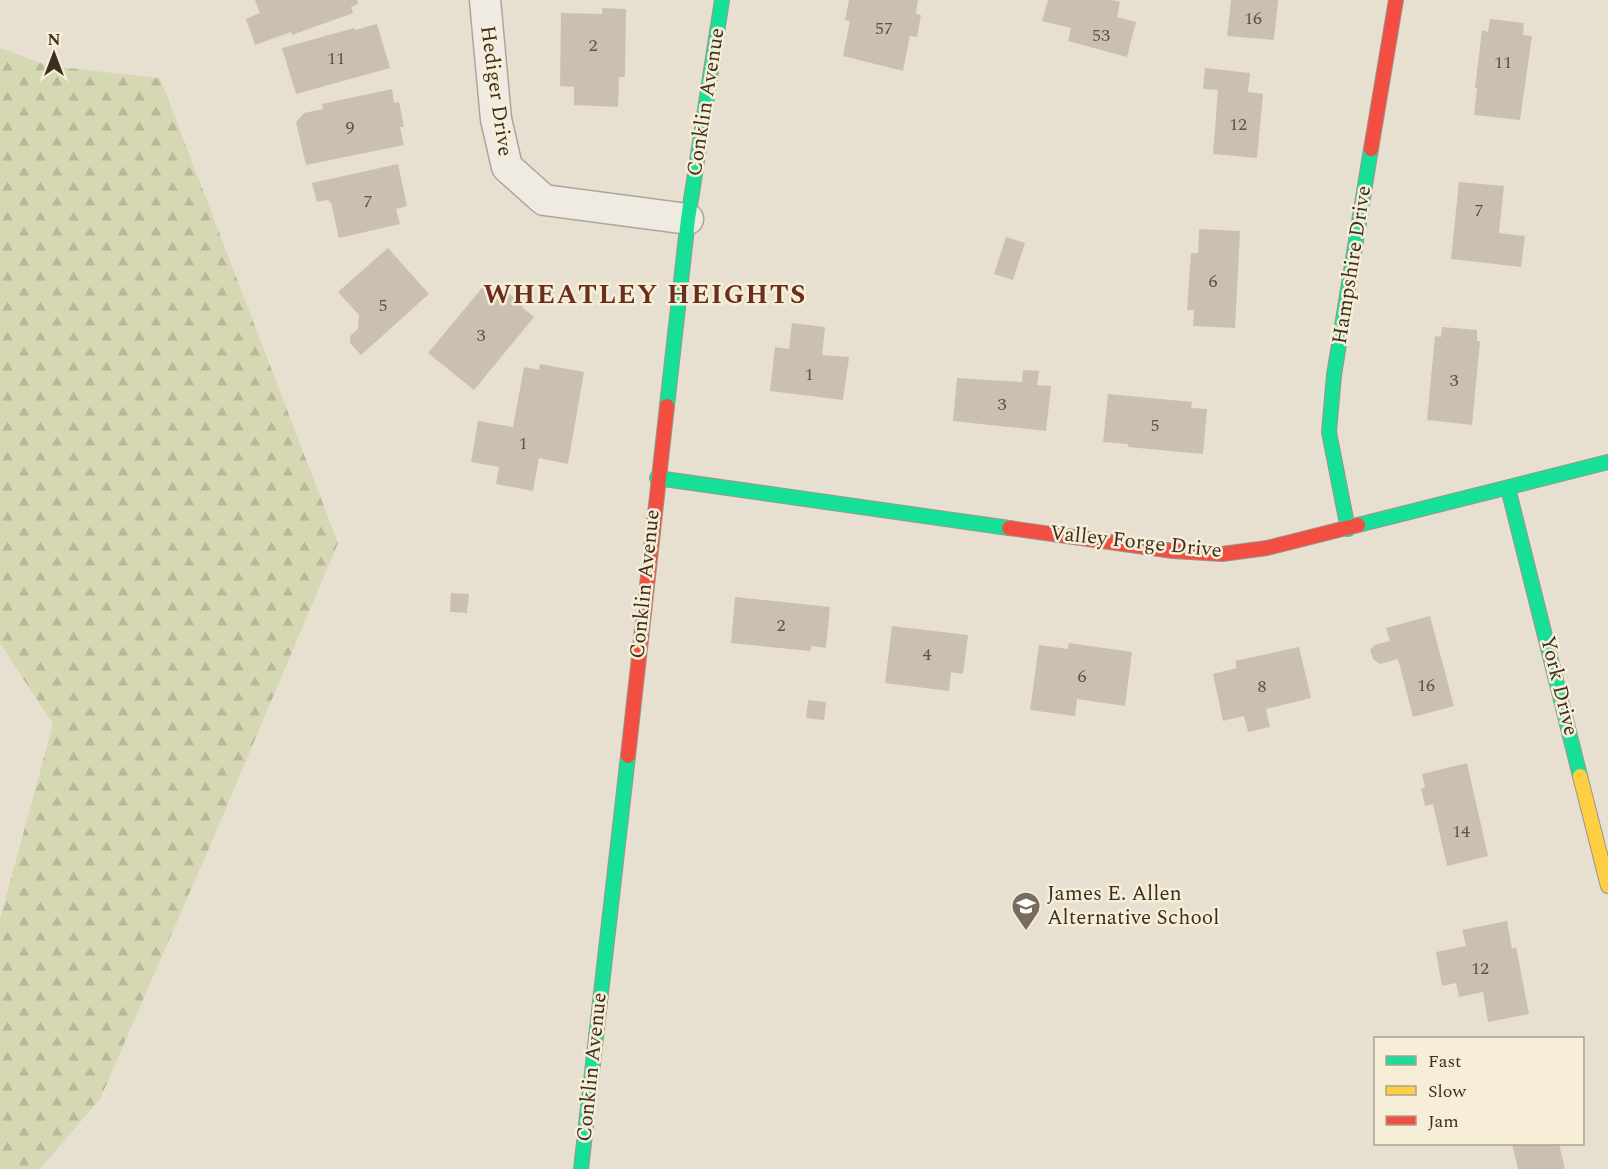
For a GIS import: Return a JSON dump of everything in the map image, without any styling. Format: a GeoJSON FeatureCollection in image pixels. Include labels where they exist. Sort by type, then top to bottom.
{"type":"FeatureCollection","features":[{"type":"Feature","properties":{"kind":"street","name":"Hediger Drive"},"geometry":{"type":"LineString","coordinates":[[485,0],[496,119],[507,167],[544,200],[688,219]]}},
{"type":"Feature","properties":{"kind":"street","name":"Conklin Avenue"},"geometry":{"type":"LineString","coordinates":[[581,1169],[657,478],[688,219],[722,0]]}},
{"type":"Feature","properties":{"kind":"street","name":"Hampshire Drive"},"geometry":{"type":"LineString","coordinates":[[1348,529],[1329,432],[1333,387],[1396,0]]}},
{"type":"Feature","properties":{"kind":"street","name":"Valley Forge Drive"},"geometry":{"type":"LineString","coordinates":[[657,478],[1182,551],[1222,554],[1267,548],[1348,529],[1608,462]]}},
{"type":"Feature","properties":{"kind":"street","name":"York Drive"},"geometry":{"type":"LineString","coordinates":[[1508,488],[1608,886]]}},
{"type":"Feature","properties":{"kind":"green space"},"geometry":{"type":"Polygon","coordinates":[[[0,48],[49,66],[160,78],[338,543],[100,1099],[40,1169],[0,1169],[0,919],[53,724],[0,643],[0,48]]]}},
{"type":"Feature","properties":{"kind":"building"},"geometry":{"type":"Polygon","coordinates":[[[255,0],[357,0],[358,4],[351,7],[353,13],[292,35],[291,32],[255,45],[246,19],[260,13],[255,0]]]}},
{"type":"Feature","properties":{"kind":"building"},"geometry":{"type":"Polygon","coordinates":[[[849,0],[918,0],[916,14],[921,15],[917,37],[910,36],[903,71],[843,56],[850,21],[845,20],[849,0]]]}},
{"type":"Feature","properties":{"kind":"building"},"geometry":{"type":"Polygon","coordinates":[[[1048,0],[1120,2],[1117,17],[1136,22],[1127,57],[1068,41],[1071,28],[1042,21],[1048,0]]]}},
{"type":"Feature","properties":{"kind":"building"},"geometry":{"type":"Polygon","coordinates":[[[1231,0],[1278,0],[1274,40],[1227,36],[1231,0]]]}},
{"type":"Feature","properties":{"kind":"building"},"geometry":{"type":"Polygon","coordinates":[[[602,8],[626,9],[625,77],[619,77],[618,107],[574,105],[574,87],[560,86],[561,13],[602,14],[602,8]]]}},
{"type":"Feature","properties":{"kind":"building"},"geometry":{"type":"Polygon","coordinates":[[[1490,19],[1524,23],[1523,35],[1532,36],[1520,120],[1474,115],[1482,30],[1488,32],[1490,19]]]}},
{"type":"Feature","properties":{"kind":"building"},"geometry":{"type":"Polygon","coordinates":[[[377,24],[390,68],[296,94],[282,48],[377,24]]]}},
{"type":"Feature","properties":{"kind":"building"},"geometry":{"type":"Polygon","coordinates":[[[1205,68],[1250,73],[1248,92],[1263,94],[1257,158],[1213,154],[1218,90],[1203,89],[1205,68]]]}},
{"type":"Feature","properties":{"kind":"building"},"geometry":{"type":"Polygon","coordinates":[[[392,89],[394,103],[399,102],[404,127],[400,127],[404,145],[306,165],[296,122],[304,113],[323,109],[322,104],[392,89]]]}},
{"type":"Feature","properties":{"kind":"building"},"geometry":{"type":"Polygon","coordinates":[[[398,164],[407,206],[396,209],[400,224],[339,238],[331,203],[328,200],[317,202],[312,183],[398,164]]]}},
{"type":"Feature","properties":{"kind":"building"},"geometry":{"type":"Polygon","coordinates":[[[1459,182],[1504,186],[1499,233],[1525,236],[1521,267],[1451,259],[1459,182]]]}},
{"type":"Feature","properties":{"kind":"building"},"geometry":{"type":"Polygon","coordinates":[[[1199,229],[1240,231],[1235,328],[1193,326],[1194,310],[1187,310],[1191,253],[1198,253],[1199,229]]]}},
{"type":"Feature","properties":{"kind":"building"},"geometry":{"type":"Polygon","coordinates":[[[1006,237],[1025,243],[1013,280],[994,274],[1006,237]]]}},
{"type":"Feature","properties":{"kind":"building"},"geometry":{"type":"Polygon","coordinates":[[[388,248],[429,294],[361,355],[350,343],[350,336],[358,329],[359,315],[338,292],[388,248]]]}},
{"type":"Feature","properties":{"kind":"building"},"geometry":{"type":"Polygon","coordinates":[[[487,282],[497,291],[500,286],[534,317],[474,390],[428,353],[487,282]]]}},
{"type":"Feature","properties":{"kind":"building"},"geometry":{"type":"Polygon","coordinates":[[[792,323],[825,327],[822,355],[849,357],[843,400],[770,391],[775,347],[789,349],[792,323]]]}},
{"type":"Feature","properties":{"kind":"building"},"geometry":{"type":"Polygon","coordinates":[[[1442,327],[1477,330],[1477,341],[1480,341],[1472,425],[1427,420],[1435,336],[1441,337],[1442,327]]]}},
{"type":"Feature","properties":{"kind":"building"},"geometry":{"type":"Polygon","coordinates":[[[540,364],[584,372],[568,464],[539,458],[533,491],[496,484],[499,467],[471,462],[478,421],[513,427],[524,367],[539,370],[540,364]]]}},
{"type":"Feature","properties":{"kind":"building"},"geometry":{"type":"Polygon","coordinates":[[[1023,370],[1039,371],[1037,385],[1051,386],[1046,431],[953,421],[957,378],[1022,382],[1023,370]]]}},
{"type":"Feature","properties":{"kind":"building"},"geometry":{"type":"Polygon","coordinates":[[[1108,394],[1192,402],[1191,408],[1207,409],[1203,454],[1128,447],[1128,444],[1103,442],[1108,394]]]}},
{"type":"Feature","properties":{"kind":"building"},"geometry":{"type":"Polygon","coordinates":[[[451,593],[469,594],[467,613],[450,612],[451,593]]]}},
{"type":"Feature","properties":{"kind":"building"},"geometry":{"type":"Polygon","coordinates":[[[735,597],[830,607],[826,648],[812,646],[810,651],[731,643],[735,597]]]}},
{"type":"Feature","properties":{"kind":"building"},"geometry":{"type":"Polygon","coordinates":[[[1430,616],[1454,706],[1413,717],[1398,659],[1380,664],[1373,659],[1370,650],[1374,645],[1390,641],[1386,628],[1430,616]]]}},
{"type":"Feature","properties":{"kind":"building"},"geometry":{"type":"Polygon","coordinates":[[[892,626],[968,635],[963,674],[951,672],[949,691],[885,683],[892,626]]]}},
{"type":"Feature","properties":{"kind":"building"},"geometry":{"type":"Polygon","coordinates":[[[1069,643],[1132,652],[1125,706],[1077,699],[1075,716],[1030,710],[1039,645],[1068,649],[1069,643]]]}},
{"type":"Feature","properties":{"kind":"building"},"geometry":{"type":"Polygon","coordinates":[[[1299,647],[1311,698],[1266,709],[1270,727],[1248,732],[1244,716],[1223,721],[1213,674],[1237,668],[1235,661],[1299,647]]]}},
{"type":"Feature","properties":{"kind":"building"},"geometry":{"type":"Polygon","coordinates":[[[808,700],[826,702],[824,720],[806,718],[808,700]]]}},
{"type":"Feature","properties":{"kind":"building"},"geometry":{"type":"Polygon","coordinates":[[[1467,763],[1488,856],[1447,866],[1433,804],[1425,806],[1421,788],[1425,788],[1422,774],[1467,763]]]}},
{"type":"Feature","properties":{"kind":"building"},"geometry":{"type":"Polygon","coordinates":[[[1507,921],[1512,949],[1516,947],[1529,1014],[1488,1022],[1483,992],[1459,997],[1456,983],[1442,986],[1436,952],[1466,946],[1462,930],[1507,921]]]}},
{"type":"Feature","properties":{"kind":"building"},"geometry":{"type":"Polygon","coordinates":[[[1512,1145],[1559,1145],[1565,1169],[1518,1169],[1512,1145]]]}},
{"type":"Feature","properties":{"kind":"traffic: fast"},"geometry":{"type":"LineString","coordinates":[[667,406],[688,219],[722,0]]}},
{"type":"Feature","properties":{"kind":"traffic: fast"},"geometry":{"type":"LineString","coordinates":[[1348,529],[1329,432],[1334,375],[1371,149]]}},
{"type":"Feature","properties":{"kind":"traffic: fast"},"geometry":{"type":"LineString","coordinates":[[1358,525],[1608,462]]}},
{"type":"Feature","properties":{"kind":"traffic: fast"},"geometry":{"type":"LineString","coordinates":[[657,478],[1009,528]]}},
{"type":"Feature","properties":{"kind":"traffic: fast"},"geometry":{"type":"LineString","coordinates":[[1508,488],[1580,776]]}},
{"type":"Feature","properties":{"kind":"traffic: fast"},"geometry":{"type":"LineString","coordinates":[[581,1169],[628,756]]}},
{"type":"Feature","properties":{"kind":"traffic: slow"},"geometry":{"type":"LineString","coordinates":[[1580,776],[1608,886]]}},
{"type":"Feature","properties":{"kind":"traffic: jam"},"geometry":{"type":"LineString","coordinates":[[1371,149],[1396,0]]}},
{"type":"Feature","properties":{"kind":"traffic: jam"},"geometry":{"type":"LineString","coordinates":[[628,756],[667,406]]}},
{"type":"Feature","properties":{"kind":"traffic: jam"},"geometry":{"type":"LineString","coordinates":[[1009,528],[1173,551],[1222,554],[1267,548],[1358,525]]}},
{"type":"Feature","properties":{"kind":"place","name":"James E. Allen Alternative School"},"geometry":{"type":"Point","coordinates":[1026,932]}},
{"type":"Feature","properties":{"kind":"district","name":"WHEATLEY HEIGHTS"},"geometry":{"type":"Point","coordinates":[645,295]}}]}
